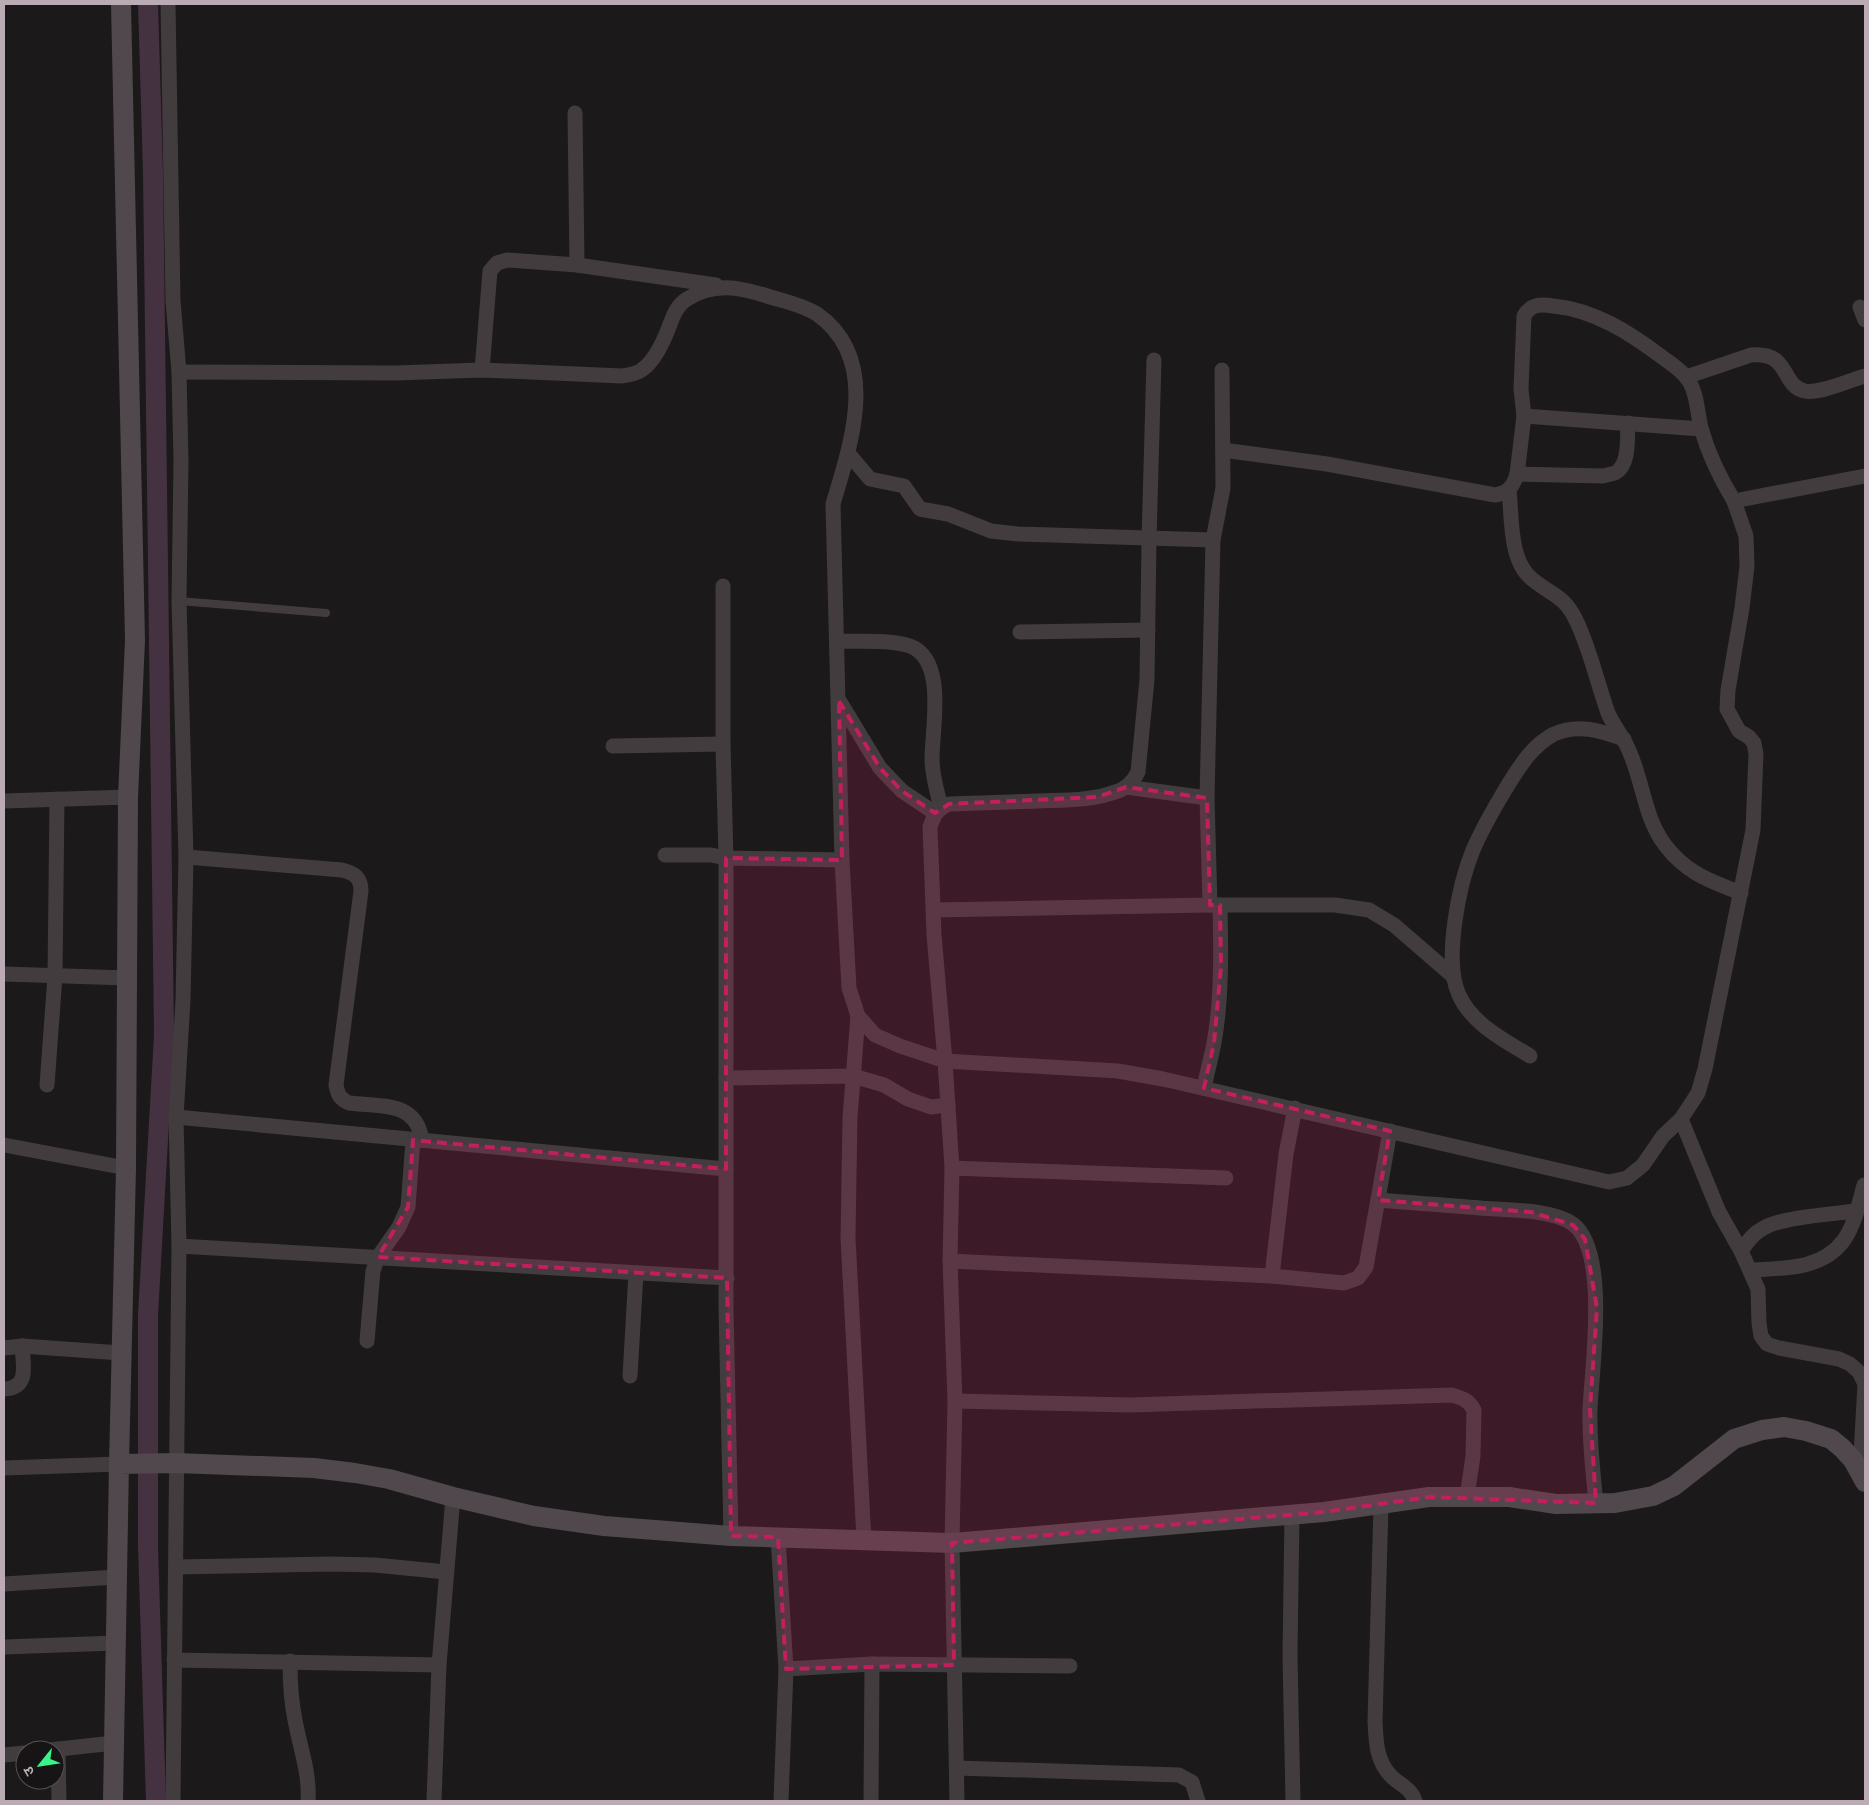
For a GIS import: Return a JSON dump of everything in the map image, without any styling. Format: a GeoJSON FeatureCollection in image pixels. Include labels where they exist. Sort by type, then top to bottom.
{"type":"FeatureCollection","features":[{"type":"Feature","properties":{"kind":"street"},"geometry":{"type":"LineString","coordinates":[[113,1801],[117,1577],[125,1464],[121,1353],[126,1168],[128,797],[135,640],[121,4]]}},
{"type":"Feature","properties":{"kind":"street"},"geometry":{"type":"LineString","coordinates":[[168,4],[173,301],[179,372],[181,461],[179,601],[186,857],[182,1000],[176,1116],[179,1246],[173,1463],[176,1567],[173,1801]]}},
{"type":"Feature","properties":{"kind":"street"},"geometry":{"type":"LineString","coordinates":[[575,113],[577,265]]}},
{"type":"Feature","properties":{"kind":"street"},"geometry":{"type":"LineString","coordinates":[[482,370],[490,271],[497,263],[507,260],[577,265],[751,291],[792,303],[816,313],[834,328],[850,352],[856,386],[855,423],[833,504],[838,641],[842,860],[849,988],[858,1016],[850,1117],[848,1238],[864,1540]]}},
{"type":"Feature","properties":{"kind":"street"},"geometry":{"type":"LineString","coordinates":[[179,372],[395,373],[482,370],[611,376],[634,374],[643,369],[652,360],[667,333],[674,312],[685,300],[702,291],[722,286]]}},
{"type":"Feature","properties":{"kind":"street"},"geometry":{"type":"LineString","coordinates":[[858,1016],[875,1035],[900,1046],[945,1061],[1118,1071],[1295,1108],[1609,1182],[1627,1178],[1643,1164],[1663,1136],[1681,1118],[1698,1093],[1705,1069],[1753,830],[1756,754],[1754,744],[1749,736],[1740,731],[1727,709],[1728,690],[1747,566],[1746,536],[1734,501],[1722,481],[1701,429],[1694,394],[1686,377],[1639,340],[1596,316],[1570,307],[1535,305],[1524,316],[1521,389],[1524,416],[1517,474],[1509,490],[1495,495],[1327,464],[1223,450]]}},
{"type":"Feature","properties":{"kind":"street"},"geometry":{"type":"LineString","coordinates":[[1686,377],[1751,355],[1762,354],[1772,356],[1782,366],[1794,386],[1804,391],[1813,392],[1865,376]]}},
{"type":"Feature","properties":{"kind":"street"},"geometry":{"type":"LineString","coordinates":[[938,810],[949,804],[1097,797],[1126,787],[1138,772],[1147,680],[1154,360]]}},
{"type":"Feature","properties":{"kind":"street"},"geometry":{"type":"LineString","coordinates":[[1204,1088],[1214,1043],[1221,967],[1206,798],[1213,540],[1223,488],[1222,370]]}},
{"type":"Feature","properties":{"kind":"street"},"geometry":{"type":"LineString","coordinates":[[1524,416],[1701,429]]}},
{"type":"Feature","properties":{"kind":"street"},"geometry":{"type":"LineString","coordinates":[[1517,474],[1603,476],[1615,473],[1622,466],[1626,458],[1628,424]]}},
{"type":"Feature","properties":{"kind":"street"},"geometry":{"type":"LineString","coordinates":[[848,453],[870,479],[904,486],[920,509],[948,514],[991,530],[1018,534],[1149,540],[1213,540]]}},
{"type":"Feature","properties":{"kind":"street"},"geometry":{"type":"LineString","coordinates":[[1734,501],[1865,476]]}},
{"type":"Feature","properties":{"kind":"street"},"geometry":{"type":"LineString","coordinates":[[1509,490],[1517,560],[1532,580],[1562,599],[1570,608],[1595,667],[1609,714],[1630,753],[1651,818],[1664,844],[1682,865],[1702,877],[1741,893]]}},
{"type":"Feature","properties":{"kind":"street"},"geometry":{"type":"LineString","coordinates":[[723,586],[723,744],[726,858],[726,1170],[731,1536]]}},
{"type":"Feature","properties":{"kind":"street"},"geometry":{"type":"LineString","coordinates":[[1020,632],[1148,630]]}},
{"type":"Feature","properties":{"kind":"street"},"geometry":{"type":"LineString","coordinates":[[838,641],[896,643],[910,647],[921,652],[930,666],[935,680],[932,760],[938,810],[930,827],[933,910],[952,1168],[950,1261],[955,1401],[952,1543],[957,1801]]}},
{"type":"Feature","properties":{"kind":"street"},"geometry":{"type":"LineString","coordinates":[[839,701],[880,768],[902,791],[938,810]]}},
{"type":"Feature","properties":{"kind":"street"},"geometry":{"type":"LineString","coordinates":[[1530,1056],[1490,1032],[1469,1011],[1459,996],[1453,976],[1452,952],[1460,892],[1472,852],[1488,819],[1523,761],[1538,744],[1555,733],[1576,728],[1597,729],[1624,740]]}},
{"type":"Feature","properties":{"kind":"street"},"geometry":{"type":"LineString","coordinates":[[613,746],[723,744]]}},
{"type":"Feature","properties":{"kind":"street"},"geometry":{"type":"LineString","coordinates":[[1126,787],[1206,798]]}},
{"type":"Feature","properties":{"kind":"street"},"geometry":{"type":"LineString","coordinates":[[4,801],[128,797]]}},
{"type":"Feature","properties":{"kind":"street"},"geometry":{"type":"LineString","coordinates":[[48,1085],[56,976],[57,799]]}},
{"type":"Feature","properties":{"kind":"street"},"geometry":{"type":"LineString","coordinates":[[665,855],[842,860]]}},
{"type":"Feature","properties":{"kind":"street"},"geometry":{"type":"LineString","coordinates":[[186,857],[342,870],[352,872],[358,878],[361,885],[336,1085],[338,1094],[342,1100],[350,1103],[400,1109],[412,1116],[418,1123],[408,1207],[399,1226],[378,1258],[373,1271],[367,1341]]}},
{"type":"Feature","properties":{"kind":"street"},"geometry":{"type":"LineString","coordinates":[[933,910],[1334,905],[1369,910],[1394,925],[1453,976]]}},
{"type":"Feature","properties":{"kind":"street"},"geometry":{"type":"LineString","coordinates":[[4,974],[127,978]]}},
{"type":"Feature","properties":{"kind":"street"},"geometry":{"type":"LineString","coordinates":[[726,1078],[853,1076],[884,1085],[908,1099],[931,1106],[948,1105]]}},
{"type":"Feature","properties":{"kind":"street"},"geometry":{"type":"LineString","coordinates":[[1272,1276],[1286,1154],[1295,1108]]}},
{"type":"Feature","properties":{"kind":"street"},"geometry":{"type":"LineString","coordinates":[[176,1116],[726,1170]]}},
{"type":"Feature","properties":{"kind":"street"},"geometry":{"type":"LineString","coordinates":[[1681,1118],[1720,1212],[1751,1270],[1758,1289],[1758,1323],[1761,1336],[1767,1344],[1839,1359],[1850,1364],[1860,1372],[1864,1384],[1862,1477]]}},
{"type":"Feature","properties":{"kind":"street"},"geometry":{"type":"LineString","coordinates":[[950,1261],[1272,1276],[1344,1282],[1358,1278],[1366,1267],[1390,1131]]}},
{"type":"Feature","properties":{"kind":"street"},"geometry":{"type":"LineString","coordinates":[[4,1145],[126,1168]]}},
{"type":"Feature","properties":{"kind":"street"},"geometry":{"type":"LineString","coordinates":[[952,1168],[1226,1178]]}},
{"type":"Feature","properties":{"kind":"street"},"geometry":{"type":"LineString","coordinates":[[1751,1270],[1795,1268],[1819,1260],[1832,1252],[1844,1239],[1856,1211],[1864,1185]]}},
{"type":"Feature","properties":{"kind":"street"},"geometry":{"type":"LineString","coordinates":[[1378,1200],[1531,1212],[1556,1217],[1573,1225],[1585,1239],[1592,1267],[1597,1308],[1590,1409],[1591,1449],[1596,1503]]}},
{"type":"Feature","properties":{"kind":"street"},"geometry":{"type":"LineString","coordinates":[[1741,1252],[1751,1237],[1762,1228],[1778,1222],[1856,1211]]}},
{"type":"Feature","properties":{"kind":"street"},"geometry":{"type":"LineString","coordinates":[[179,1246],[727,1278]]}},
{"type":"Feature","properties":{"kind":"street"},"geometry":{"type":"LineString","coordinates":[[630,1376],[636,1273]]}},
{"type":"Feature","properties":{"kind":"street"},"geometry":{"type":"LineString","coordinates":[[4,1348],[22,1346],[121,1353]]}},
{"type":"Feature","properties":{"kind":"street"},"geometry":{"type":"LineString","coordinates":[[4,1389],[19,1386],[23,1380],[22,1346]]}},
{"type":"Feature","properties":{"kind":"street"},"geometry":{"type":"LineString","coordinates":[[955,1401],[1130,1405],[1452,1395],[1465,1399],[1474,1410],[1473,1456],[1467,1498]]}},
{"type":"Feature","properties":{"kind":"street"},"geometry":{"type":"LineString","coordinates":[[4,1468],[173,1463],[314,1468],[389,1479],[453,1497],[534,1516],[604,1526],[731,1536],[952,1543],[1292,1514],[1381,1505],[1429,1497],[1509,1498],[1556,1504],[1615,1503],[1653,1496],[1674,1486],[1734,1439],[1762,1430],[1784,1427],[1806,1431],[1830,1439],[1853,1460],[1862,1477]]}},
{"type":"Feature","properties":{"kind":"street"},"geometry":{"type":"LineString","coordinates":[[434,1801],[439,1665],[453,1497]]}},
{"type":"Feature","properties":{"kind":"street"},"geometry":{"type":"LineString","coordinates":[[1381,1505],[1375,1721],[1376,1748],[1382,1764],[1391,1776],[1406,1787],[1415,1801]]}},
{"type":"Feature","properties":{"kind":"street"},"geometry":{"type":"LineString","coordinates":[[1292,1514],[1290,1656],[1293,1801]]}},
{"type":"Feature","properties":{"kind":"street"},"geometry":{"type":"LineString","coordinates":[[778,1537],[786,1669],[780,1801]]}},
{"type":"Feature","properties":{"kind":"street"},"geometry":{"type":"LineString","coordinates":[[176,1567],[330,1564],[375,1565],[446,1572]]}},
{"type":"Feature","properties":{"kind":"street"},"geometry":{"type":"LineString","coordinates":[[4,1584],[117,1577]]}},
{"type":"Feature","properties":{"kind":"street"},"geometry":{"type":"LineString","coordinates":[[4,1647],[116,1643]]}},
{"type":"Feature","properties":{"kind":"street"},"geometry":{"type":"LineString","coordinates":[[174,1660],[439,1665]]}},
{"type":"Feature","properties":{"kind":"street"},"geometry":{"type":"LineString","coordinates":[[290,1662],[290,1691],[295,1721],[307,1767],[308,1801]]}},
{"type":"Feature","properties":{"kind":"street"},"geometry":{"type":"LineString","coordinates":[[786,1669],[872,1664],[1070,1666]]}},
{"type":"Feature","properties":{"kind":"street"},"geometry":{"type":"LineString","coordinates":[[871,1801],[872,1664]]}},
{"type":"Feature","properties":{"kind":"street"},"geometry":{"type":"LineString","coordinates":[[65,1749],[114,1743]]}},
{"type":"Feature","properties":{"kind":"street"},"geometry":{"type":"LineString","coordinates":[[957,1768],[1179,1776],[1192,1782],[1198,1796],[1198,1801]]}},
{"type":"Feature","properties":{"kind":"lane"},"geometry":{"type":"LineString","coordinates":[[179,601],[326,613]]}},
{"type":"Feature","properties":{"kind":"highlighted area"},"geometry":{"type":"Polygon","coordinates":[[[839,701],[880,768],[902,791],[935,813],[949,804],[1097,797],[1126,787],[1207,798],[1210,905],[1220,905],[1221,967],[1214,1043],[1204,1088],[1390,1131],[1378,1200],[1531,1212],[1573,1225],[1585,1239],[1597,1308],[1590,1409],[1596,1503],[1429,1497],[1324,1512],[952,1543],[954,1665],[786,1669],[778,1537],[731,1536],[727,1278],[378,1257],[408,1207],[413,1140],[726,1169],[726,858],[842,860],[839,701]]]}},
{"type":"Feature","properties":{"kind":"waterway"},"geometry":{"type":"LineString","coordinates":[[148,4],[153,172],[164,1035],[148,1315],[148,1546],[156,1801]]}}]}
